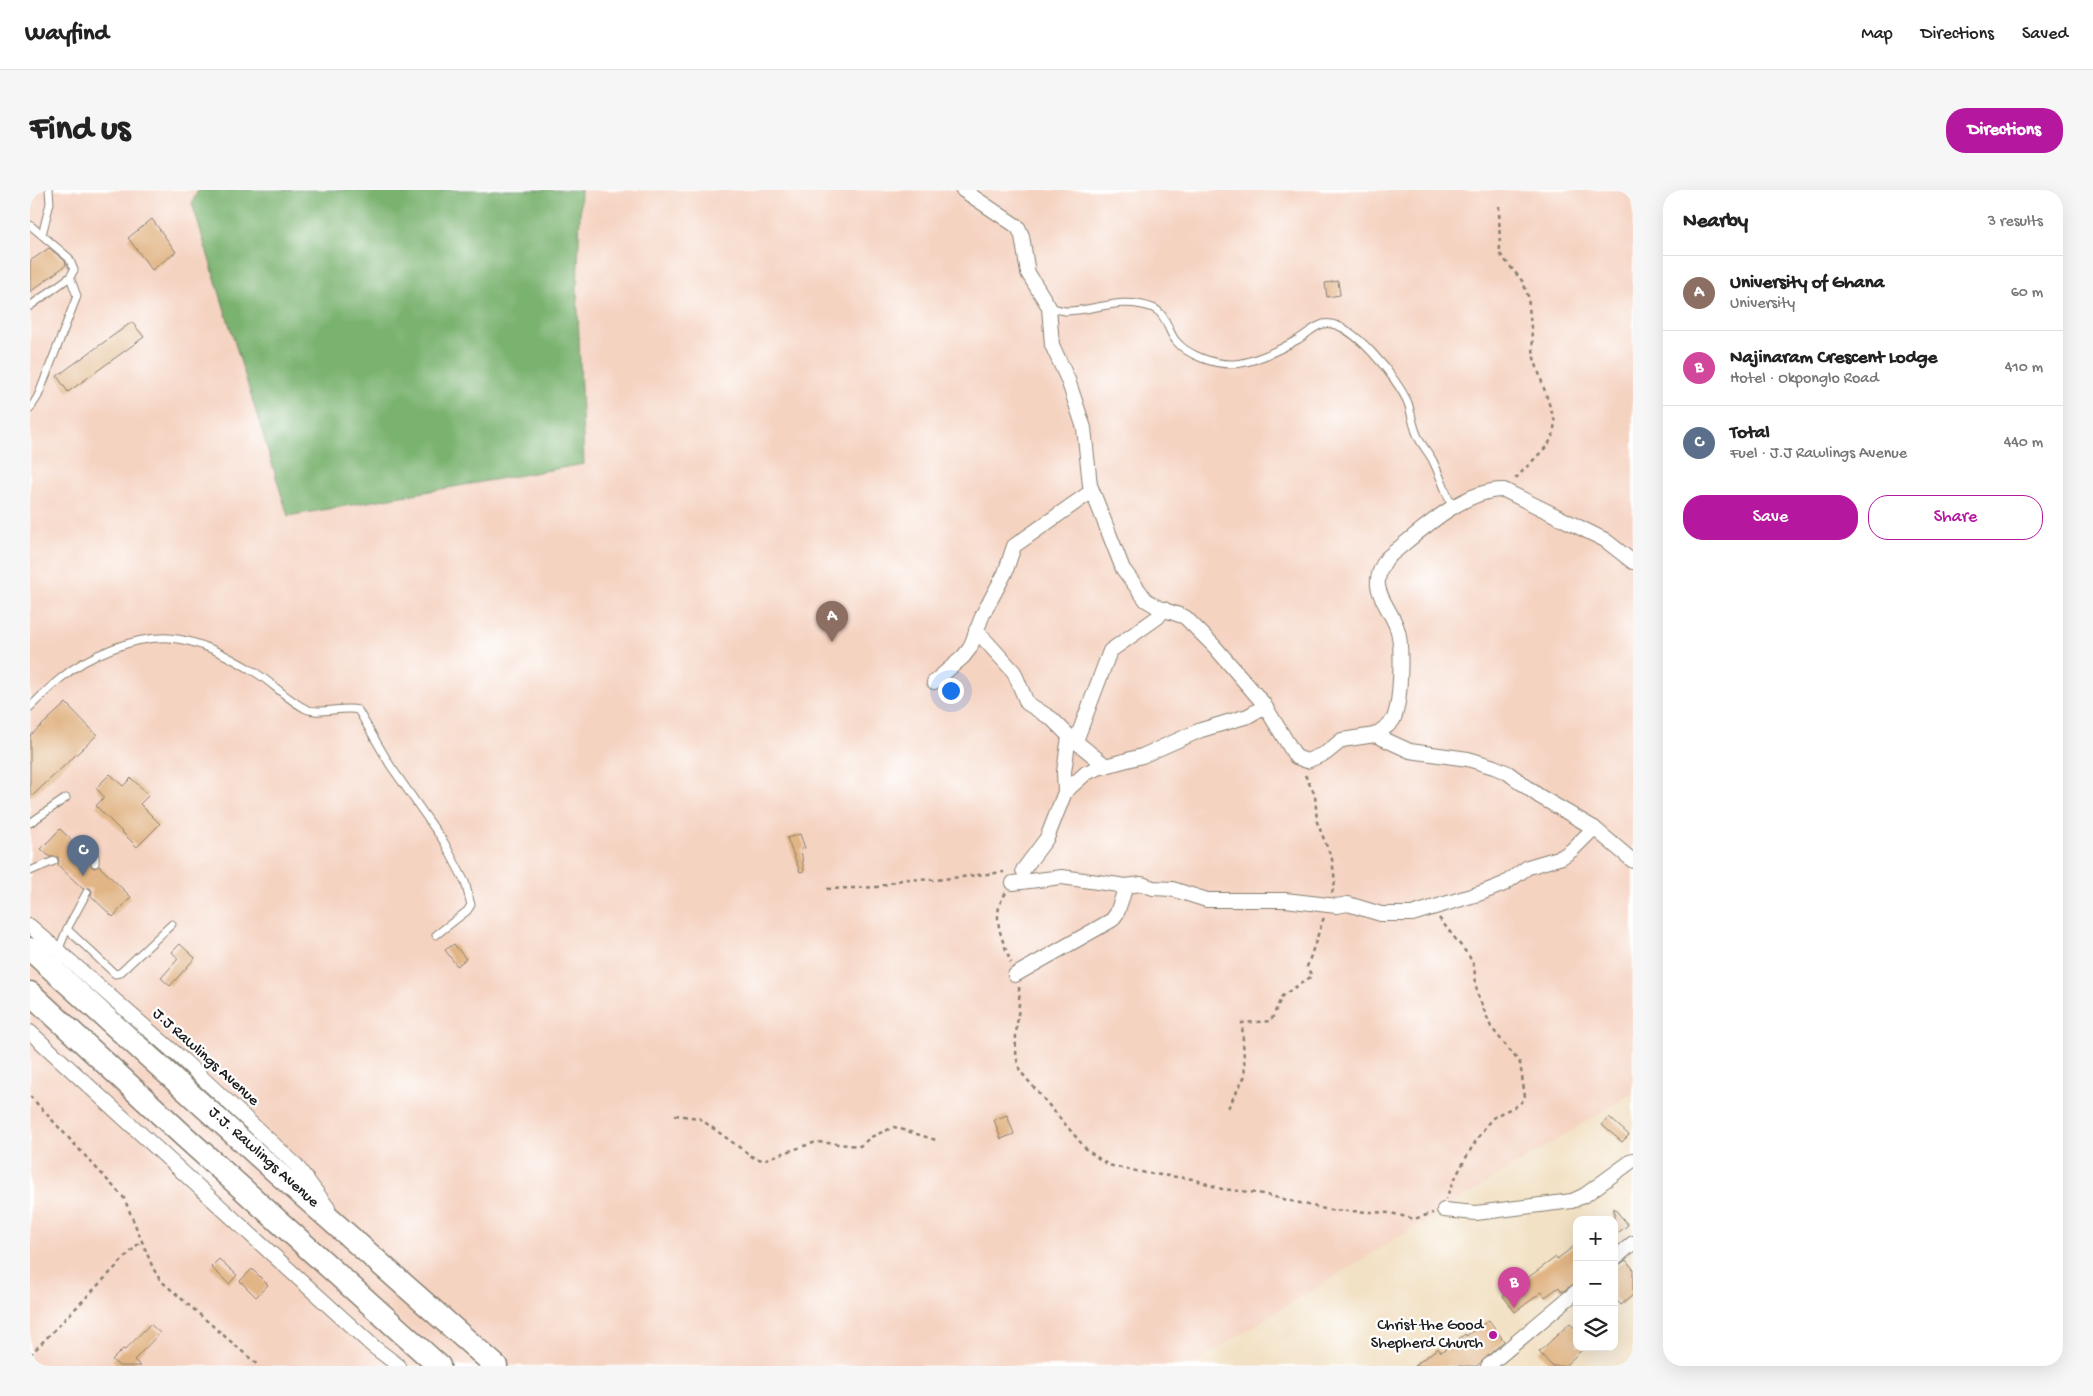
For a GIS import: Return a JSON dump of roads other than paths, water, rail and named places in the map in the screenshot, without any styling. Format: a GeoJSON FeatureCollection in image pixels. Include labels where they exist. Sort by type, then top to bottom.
{"type":"FeatureCollection","features":[{"type":"Feature","properties":{"kind":"highway","name":"J.J. Rawlings Avenue"},"geometry":{"type":"LineString","coordinates":[[30,949],[273,1169],[496,1366]]}},
{"type":"Feature","properties":{"kind":"highway"},"geometry":{"type":"LineString","coordinates":[[30,994],[439,1366]]}},
{"type":"Feature","properties":{"kind":"street"},"geometry":{"type":"LineString","coordinates":[[963,190],[1018,227],[1022,236],[1028,273],[1049,307],[1052,345],[1068,380],[1084,428],[1088,476],[1092,491],[1123,569],[1146,600],[1191,621],[1263,703],[1296,757],[1307,761],[1326,753],[1342,740],[1375,735],[1392,720],[1400,692],[1399,635],[1378,588],[1377,578],[1387,558],[1452,507],[1494,490],[1504,490],[1605,540],[1633,562]]}},
{"type":"Feature","properties":{"kind":"street"},"geometry":{"type":"LineString","coordinates":[[934,682],[963,657],[970,648],[983,614],[1005,573],[1014,546],[1092,491]]}},
{"type":"Feature","properties":{"kind":"street"},"geometry":{"type":"LineString","coordinates":[[1023,870],[1047,838],[1065,792],[1064,772],[1072,738],[1110,651],[1158,617],[1164,610]]}},
{"type":"Feature","properties":{"kind":"street"},"geometry":{"type":"LineString","coordinates":[[976,630],[1014,672],[1027,703],[1052,719],[1106,766]]}},
{"type":"Feature","properties":{"kind":"street"},"geometry":{"type":"LineString","coordinates":[[1065,792],[1086,773],[1142,756],[1201,730],[1248,716],[1260,709],[1263,703]]}},
{"type":"Feature","properties":{"kind":"street"},"geometry":{"type":"LineString","coordinates":[[1375,735],[1410,751],[1468,759],[1508,773],[1539,796],[1594,828],[1633,861]]}},
{"type":"Feature","properties":{"kind":"street"},"geometry":{"type":"LineString","coordinates":[[1013,883],[1062,877],[1126,886],[1142,884],[1153,888],[1175,890],[1207,900],[1285,900],[1337,906],[1348,904],[1376,913],[1389,915],[1412,914],[1481,893],[1504,884],[1528,867],[1562,857],[1572,850],[1594,828]]}},
{"type":"Feature","properties":{"kind":"street"},"geometry":{"type":"LineString","coordinates":[[1015,975],[1112,920],[1117,913],[1126,886]]}},
{"type":"Feature","properties":{"kind":"street","name":"J.J Rawlings Avenue"},"geometry":{"type":"LineString","coordinates":[[30,926],[183,1060],[296,1165],[343,1229]]}},
{"type":"Feature","properties":{"kind":"street"},"geometry":{"type":"LineString","coordinates":[[30,1032],[374,1347],[399,1366]]}},
{"type":"Feature","properties":{"kind":"street"},"geometry":{"type":"LineString","coordinates":[[1444,1210],[1476,1213],[1572,1201],[1585,1195],[1633,1160]]}},
{"type":"Feature","properties":{"kind":"street"},"geometry":{"type":"LineString","coordinates":[[1618,1256],[1633,1243]]}},
{"type":"Feature","properties":{"kind":"street"},"geometry":{"type":"LineString","coordinates":[[1488,1366],[1573,1294]]}},
{"type":"Feature","properties":{"kind":"lane"},"geometry":{"type":"LineString","coordinates":[[42,234],[50,203],[49,190]]}},
{"type":"Feature","properties":{"kind":"lane"},"geometry":{"type":"LineString","coordinates":[[30,225],[69,258],[74,270],[70,277],[30,306]]}},
{"type":"Feature","properties":{"kind":"lane"},"geometry":{"type":"LineString","coordinates":[[30,408],[38,396],[77,296],[70,277]]}},
{"type":"Feature","properties":{"kind":"lane"},"geometry":{"type":"LineString","coordinates":[[1049,307],[1065,311],[1125,302],[1154,308],[1162,315],[1176,341],[1183,347],[1215,362],[1230,364],[1241,364],[1256,358],[1298,339],[1317,326],[1334,324],[1369,348],[1402,392],[1411,412],[1419,440],[1434,463],[1452,507]]}},
{"type":"Feature","properties":{"kind":"lane"},"geometry":{"type":"LineString","coordinates":[[30,706],[61,678],[102,652],[148,639],[169,638],[192,643],[227,656],[258,674],[284,695],[307,710],[350,708],[358,710],[390,765],[444,842],[465,882],[471,905],[467,911],[436,935]]}},
{"type":"Feature","properties":{"kind":"lane"},"geometry":{"type":"LineString","coordinates":[[30,824],[66,798]]}},
{"type":"Feature","properties":{"kind":"lane"},"geometry":{"type":"LineString","coordinates":[[79,848],[86,847],[92,851],[96,856],[95,863]]}},
{"type":"Feature","properties":{"kind":"lane"},"geometry":{"type":"LineString","coordinates":[[30,871],[54,861]]}},
{"type":"Feature","properties":{"kind":"lane"},"geometry":{"type":"LineString","coordinates":[[58,951],[67,929],[87,892]]}},
{"type":"Feature","properties":{"kind":"lane"},"geometry":{"type":"LineString","coordinates":[[67,929],[115,974],[120,972],[172,924]]}},
{"type":"Feature","properties":{"kind":"place","name":"University of Ghana"},"geometry":{"type":"Point","coordinates":[832,642]}},
{"type":"Feature","properties":{"kind":"place","name":"Total"},"geometry":{"type":"Point","coordinates":[83,876]}},
{"type":"Feature","properties":{"kind":"place","name":"Najinaram Crescent Lodge"},"geometry":{"type":"Point","coordinates":[1514,1308]}},
{"type":"Feature","properties":{"kind":"place","name":"Christ the Good Shepherd Church"},"geometry":{"type":"Point","coordinates":[1493,1335]}}]}
